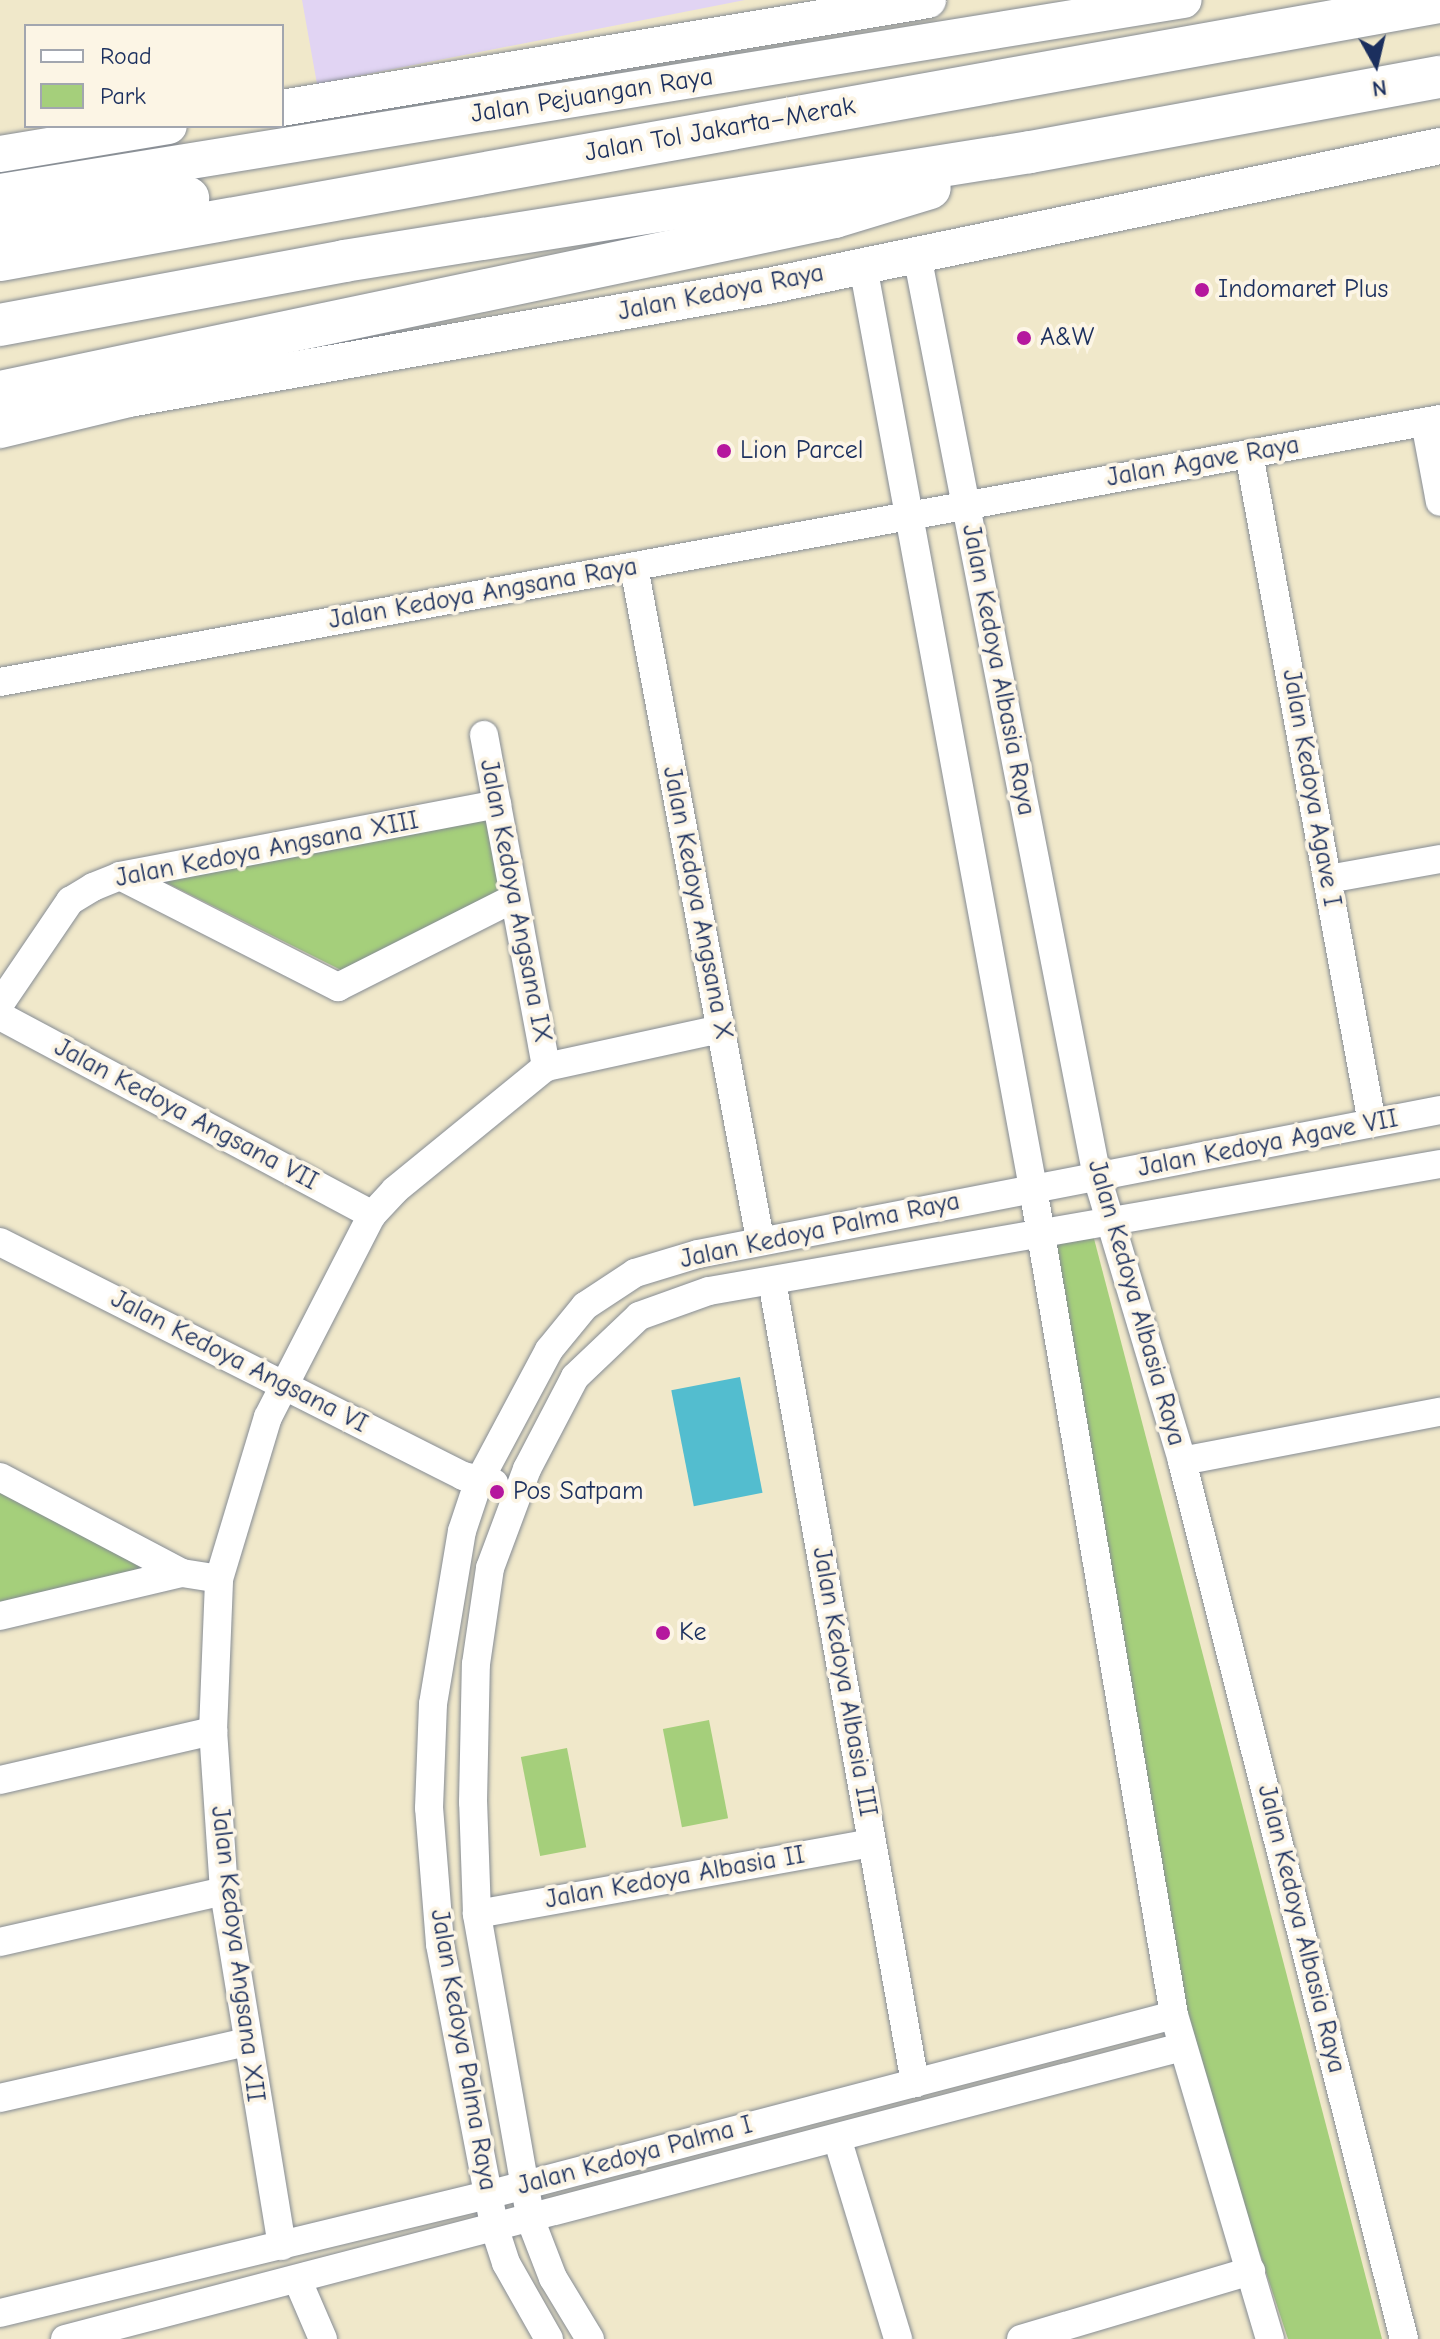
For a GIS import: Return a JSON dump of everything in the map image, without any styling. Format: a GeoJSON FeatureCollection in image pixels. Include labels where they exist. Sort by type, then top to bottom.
{"type":"FeatureCollection","features":[{"type":"Feature","properties":{"kind":"highway","name":"Jalan Tol Jakarta–Merak"},"geometry":{"type":"LineString","coordinates":[[0,260],[1440,2]]}},
{"type":"Feature","properties":{"kind":"highway"},"geometry":{"type":"LineString","coordinates":[[0,325],[344,261],[1030,152],[1440,77]]}},
{"type":"Feature","properties":{"kind":"highway"},"geometry":{"type":"LineString","coordinates":[[0,392],[847,214],[1030,152]]}},
{"type":"Feature","properties":{"kind":"highway"},"geometry":{"type":"LineString","coordinates":[[0,224],[323,180],[436,180]]}},
{"type":"Feature","properties":{"kind":"highway"},"geometry":{"type":"LineString","coordinates":[[0,353],[344,261]]}},
{"type":"Feature","properties":{"kind":"main road","name":"Jalan Pejuangan Raya"},"geometry":{"type":"LineString","coordinates":[[284,108],[928,0]]}},
{"type":"Feature","properties":{"kind":"main road","name":"Jalan Pejuangan Raya"},"geometry":{"type":"LineString","coordinates":[[0,192],[1184,0]]}},
{"type":"Feature","properties":{"kind":"main road"},"geometry":{"type":"LineString","coordinates":[[0,154],[157,128]]}},
{"type":"Feature","properties":{"kind":"main road","name":"Jalan Kedoya Raya"},"geometry":{"type":"LineString","coordinates":[[0,430],[129,399],[863,266],[1440,146]]}},
{"type":"Feature","properties":{"kind":"street","name":"Jalan Kedoya Albasia Raya"},"geometry":{"type":"LineString","coordinates":[[917,255],[1097,1177],[1182,1461],[1404,2339]]}},
{"type":"Feature","properties":{"kind":"street"},"geometry":{"type":"LineString","coordinates":[[863,266],[1042,1237],[1174,2015],[1270,2339]]}},
{"type":"Feature","properties":{"kind":"street"},"geometry":{"type":"LineString","coordinates":[[1433,420],[1440,502]]}},
{"type":"Feature","properties":{"kind":"street","name":"Jalan Agave Raya"},"geometry":{"type":"LineString","coordinates":[[966,505],[1433,420]]}},
{"type":"Feature","properties":{"kind":"street","name":"Jalan Kedoya Agave I"},"geometry":{"type":"LineString","coordinates":[[1249,454],[1372,1123]]}},
{"type":"Feature","properties":{"kind":"street","name":"Jalan Kedoya Angsana Raya"},"geometry":{"type":"LineString","coordinates":[[0,682],[966,505]]}},
{"type":"Feature","properties":{"kind":"street","name":"Jalan Kedoya Angsana X"},"geometry":{"type":"LineString","coordinates":[[634,567],[760,1239]]}},
{"type":"Feature","properties":{"kind":"street","name":"Jalan Kedoya Angsana IX"},"geometry":{"type":"LineString","coordinates":[[484,735],[546,1067]]}},
{"type":"Feature","properties":{"kind":"street","name":"Jalan Kedoya Angsana XIII"},"geometry":{"type":"LineString","coordinates":[[0,1004],[70,901],[120,876],[497,804]]}},
{"type":"Feature","properties":{"kind":"street"},"geometry":{"type":"LineString","coordinates":[[1328,879],[1440,859]]}},
{"type":"Feature","properties":{"kind":"street"},"geometry":{"type":"LineString","coordinates":[[120,876],[338,987],[514,898]]}},
{"type":"Feature","properties":{"kind":"street","name":"Jalan Kedoya Angsana VII"},"geometry":{"type":"LineString","coordinates":[[0,1016],[372,1215]]}},
{"type":"Feature","properties":{"kind":"street"},"geometry":{"type":"LineString","coordinates":[[546,1067],[720,1029]]}},
{"type":"Feature","properties":{"kind":"street","name":"Jalan Kedoya Angsana XII"},"geometry":{"type":"LineString","coordinates":[[282,2246],[246,2042],[224,1891],[213,1731],[219,1579],[258,1447],[283,1382],[372,1215],[407,1180],[546,1067]]}},
{"type":"Feature","properties":{"kind":"street","name":"Jalan Kedoya Agave VII"},"geometry":{"type":"LineString","coordinates":[[1097,1177],[1440,1110]]}},
{"type":"Feature","properties":{"kind":"street","name":"Jalan Kedoya Palma Raya"},"geometry":{"type":"LineString","coordinates":[[590,2339],[553,2278],[531,2221],[477,1914],[476,1664],[490,1568],[514,1502],[575,1377],[609,1339],[639,1316],[672,1302],[772,1281],[1042,1237],[1440,1164]]}},
{"type":"Feature","properties":{"kind":"street","name":"Jalan Kedoya Palma Raya"},"geometry":{"type":"LineString","coordinates":[[549,2339],[506,2263],[495,2230],[440,1944],[429,1808],[433,1704],[445,1612],[478,1483],[549,1350],[585,1306],[635,1273],[760,1239],[1097,1177]]}},
{"type":"Feature","properties":{"kind":"street","name":"Jalan Kedoya Angsana VI"},"geometry":{"type":"LineString","coordinates":[[0,1242],[478,1483],[497,1483],[514,1502]]}},
{"type":"Feature","properties":{"kind":"street","name":"Jalan Kedoya Albasia III"},"geometry":{"type":"LineString","coordinates":[[772,1281],[915,2083]]}},
{"type":"Feature","properties":{"kind":"street"},"geometry":{"type":"LineString","coordinates":[[1182,1461],[1440,1412]]}},
{"type":"Feature","properties":{"kind":"street"},"geometry":{"type":"LineString","coordinates":[[0,1477],[182,1573],[219,1579]]}},
{"type":"Feature","properties":{"kind":"street"},"geometry":{"type":"LineString","coordinates":[[0,1616],[182,1573]]}},
{"type":"Feature","properties":{"kind":"street"},"geometry":{"type":"LineString","coordinates":[[0,1780],[213,1731]]}},
{"type":"Feature","properties":{"kind":"street","name":"Jalan Kedoya Albasia II"},"geometry":{"type":"LineString","coordinates":[[477,1914],[872,1843]]}},
{"type":"Feature","properties":{"kind":"street"},"geometry":{"type":"LineString","coordinates":[[0,1942],[224,1891]]}},
{"type":"Feature","properties":{"kind":"street","name":"Jalan Kedoya Palma I"},"geometry":{"type":"LineString","coordinates":[[0,2313],[487,2195],[1174,2015]]}},
{"type":"Feature","properties":{"kind":"street"},"geometry":{"type":"LineString","coordinates":[[0,2098],[246,2042]]}},
{"type":"Feature","properties":{"kind":"street","name":"Jalan Kedoya Palma I"},"geometry":{"type":"LineString","coordinates":[[65,2339],[838,2141],[1182,2047]]}},
{"type":"Feature","properties":{"kind":"street"},"geometry":{"type":"LineString","coordinates":[[838,2141],[898,2339]]}},
{"type":"Feature","properties":{"kind":"street"},"geometry":{"type":"LineString","coordinates":[[1021,2339],[1251,2271]]}},
{"type":"Feature","properties":{"kind":"street"},"geometry":{"type":"LineString","coordinates":[[298,2281],[323,2339]]}},
{"type":"Feature","properties":{"kind":"street"},"geometry":{"type":"LineString","coordinates":[[88,2292],[96,2331]]}},
{"type":"Feature","properties":{"kind":"shaded area"},"geometry":{"type":"Polygon","coordinates":[[[302,0],[745,0],[317,84],[302,0]]]}},
{"type":"Feature","properties":{"kind":"green space"},"geometry":{"type":"Polygon","coordinates":[[[491,814],[503,894],[361,980],[145,872],[491,814]]]}},
{"type":"Feature","properties":{"kind":"green space"},"geometry":{"type":"Polygon","coordinates":[[[1092,1231],[1382,2339],[1288,2339],[1182,2017],[1031,1242],[1092,1231]]]}},
{"type":"Feature","properties":{"kind":"green space"},"geometry":{"type":"Polygon","coordinates":[[[0,1493],[164,1571],[0,1613],[0,1493]]]}},
{"type":"Feature","properties":{"kind":"green space"},"geometry":{"type":"Polygon","coordinates":[[[709,1720],[728,1818],[682,1827],[663,1729],[709,1720]]]}},
{"type":"Feature","properties":{"kind":"green space"},"geometry":{"type":"Polygon","coordinates":[[[567,1748],[586,1847],[540,1856],[521,1757],[567,1748]]]}},
{"type":"Feature","properties":{"kind":"water"},"geometry":{"type":"Polygon","coordinates":[[[740,1377],[763,1493],[694,1506],[671,1390],[740,1377]]]}},
{"type":"Feature","properties":{"kind":"place","name":"Indomaret Plus"},"geometry":{"type":"Point","coordinates":[1202,290]}},
{"type":"Feature","properties":{"kind":"place","name":"A&W"},"geometry":{"type":"Point","coordinates":[1024,338]}},
{"type":"Feature","properties":{"kind":"place","name":"Lion Parcel"},"geometry":{"type":"Point","coordinates":[724,451]}},
{"type":"Feature","properties":{"kind":"place","name":"Pos Satpam"},"geometry":{"type":"Point","coordinates":[497,1492]}},
{"type":"Feature","properties":{"kind":"place","name":"Ke"},"geometry":{"type":"Point","coordinates":[663,1633]}}]}
